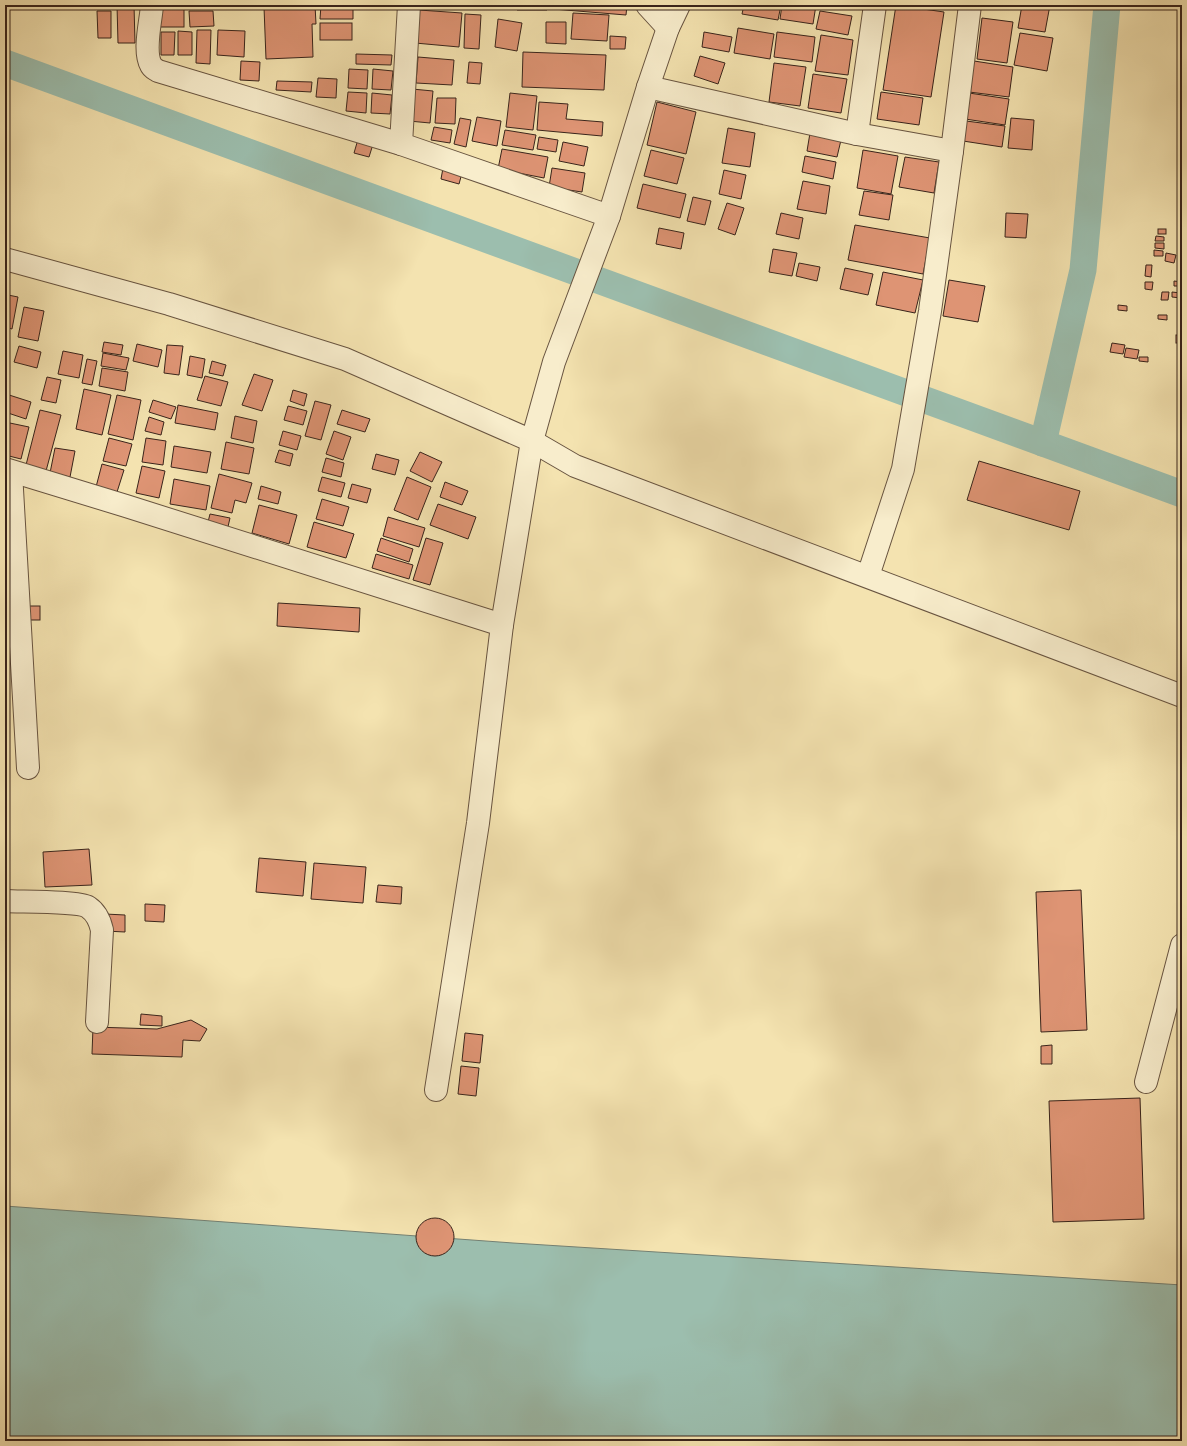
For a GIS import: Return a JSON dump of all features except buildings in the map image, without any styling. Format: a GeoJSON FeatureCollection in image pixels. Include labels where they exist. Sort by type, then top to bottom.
{"type":"FeatureCollection","features":[{"type":"Feature","properties":{"kind":"street"},"geometry":{"type":"LineString","coordinates":[[152,5],[148,59],[151,67],[158,71],[401,144],[609,216]]}},
{"type":"Feature","properties":{"kind":"street"},"geometry":{"type":"LineString","coordinates":[[401,144],[409,5]]}},
{"type":"Feature","properties":{"kind":"street"},"geometry":{"type":"LineString","coordinates":[[647,5],[668,28]]}},
{"type":"Feature","properties":{"kind":"street"},"geometry":{"type":"LineString","coordinates":[[436,1090],[478,824],[502,625],[532,441],[554,362],[609,216],[648,88],[668,28],[679,5]]}},
{"type":"Feature","properties":{"kind":"street"},"geometry":{"type":"LineString","coordinates":[[857,134],[875,5]]}},
{"type":"Feature","properties":{"kind":"street"},"geometry":{"type":"LineString","coordinates":[[868,576],[903,469],[930,311],[970,5]]}},
{"type":"Feature","properties":{"kind":"street"},"geometry":{"type":"LineString","coordinates":[[648,88],[857,134],[952,151]]}},
{"type":"Feature","properties":{"kind":"street"},"geometry":{"type":"LineString","coordinates":[[5,260],[169,304],[345,359],[532,441],[575,466],[1182,696]]}},
{"type":"Feature","properties":{"kind":"street"},"geometry":{"type":"LineString","coordinates":[[28,768],[8,471],[126,506],[502,625]]}},
{"type":"Feature","properties":{"kind":"street"},"geometry":{"type":"LineString","coordinates":[[5,901],[73,903],[87,906],[95,913],[100,921],[102,930],[97,1022]]}},
{"type":"Feature","properties":{"kind":"street"},"geometry":{"type":"LineString","coordinates":[[1146,1082],[1182,945]]}},
{"type":"Feature","properties":{"kind":"shaded area"},"geometry":{"type":"Polygon","coordinates":[[[5,1206],[513,1243],[1182,1285],[1182,1441],[5,1441],[5,1206]]]}},
{"type":"Feature","properties":{"kind":"waterway"},"geometry":{"type":"LineString","coordinates":[[1043,443],[1083,270],[1107,5]]}},
{"type":"Feature","properties":{"kind":"waterway"},"geometry":{"type":"LineString","coordinates":[[5,63],[1182,494]]}}]}
